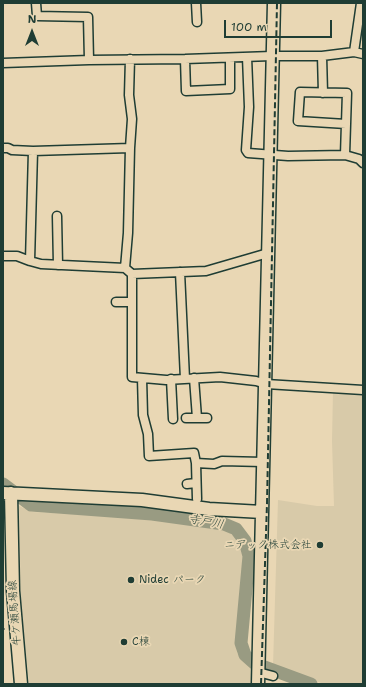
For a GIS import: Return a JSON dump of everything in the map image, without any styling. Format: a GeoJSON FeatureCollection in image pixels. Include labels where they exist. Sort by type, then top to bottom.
{"type":"FeatureCollection","features":[{"type":"Feature","properties":{"kind":"street"},"geometry":{"type":"LineString","coordinates":[[36,3],[37,16],[88,17],[89,60]]}},
{"type":"Feature","properties":{"kind":"street"},"geometry":{"type":"LineString","coordinates":[[196,3],[197,22]]}},
{"type":"Feature","properties":{"kind":"street"},"geometry":{"type":"LineString","coordinates":[[258,684],[274,3]]}},
{"type":"Feature","properties":{"kind":"street"},"geometry":{"type":"LineString","coordinates":[[354,52],[362,3]]}},
{"type":"Feature","properties":{"kind":"street"},"geometry":{"type":"LineString","coordinates":[[3,63],[322,56],[354,52],[363,54]]}},
{"type":"Feature","properties":{"kind":"street"},"geometry":{"type":"LineString","coordinates":[[322,56],[323,93]]}},
{"type":"Feature","properties":{"kind":"street"},"geometry":{"type":"LineString","coordinates":[[247,57],[248,107],[246,150],[248,153],[288,156],[345,155],[359,159],[363,163]]}},
{"type":"Feature","properties":{"kind":"street"},"geometry":{"type":"LineString","coordinates":[[185,59],[186,91],[230,89],[230,58]]}},
{"type":"Feature","properties":{"kind":"street"},"geometry":{"type":"LineString","coordinates":[[125,268],[128,233],[132,119],[129,95],[130,60]]}},
{"type":"Feature","properties":{"kind":"street"},"geometry":{"type":"LineString","coordinates":[[345,155],[346,124],[347,93],[300,92],[298,121],[346,124]]}},
{"type":"Feature","properties":{"kind":"street"},"geometry":{"type":"LineString","coordinates":[[3,148],[33,151],[130,148]]}},
{"type":"Feature","properties":{"kind":"street"},"geometry":{"type":"LineString","coordinates":[[30,261],[33,151]]}},
{"type":"Feature","properties":{"kind":"street"},"geometry":{"type":"LineString","coordinates":[[57,216],[58,265]]}},
{"type":"Feature","properties":{"kind":"street"},"geometry":{"type":"LineString","coordinates":[[3,256],[17,256],[41,264],[125,268],[132,274],[206,272],[268,253]]}},
{"type":"Feature","properties":{"kind":"street"},"geometry":{"type":"LineString","coordinates":[[180,272],[185,379]]}},
{"type":"Feature","properties":{"kind":"street"},"geometry":{"type":"LineString","coordinates":[[132,274],[132,377],[171,379],[220,377],[256,381],[266,384],[363,390]]}},
{"type":"Feature","properties":{"kind":"street"},"geometry":{"type":"LineString","coordinates":[[116,302],[132,302]]}},
{"type":"Feature","properties":{"kind":"street"},"geometry":{"type":"LineString","coordinates":[[142,378],[143,415],[148,434],[149,456],[194,453],[196,463],[197,499]]}},
{"type":"Feature","properties":{"kind":"street"},"geometry":{"type":"LineString","coordinates":[[194,378],[197,418]]}},
{"type":"Feature","properties":{"kind":"street"},"geometry":{"type":"LineString","coordinates":[[171,379],[173,420]]}},
{"type":"Feature","properties":{"kind":"street"},"geometry":{"type":"LineString","coordinates":[[186,418],[207,418]]}},
{"type":"Feature","properties":{"kind":"street"},"geometry":{"type":"LineString","coordinates":[[196,463],[214,464],[222,461],[263,462]]}},
{"type":"Feature","properties":{"kind":"street"},"geometry":{"type":"LineString","coordinates":[[187,484],[196,483]]}},
{"type":"Feature","properties":{"kind":"street"},"geometry":{"type":"LineString","coordinates":[[7,493],[142,500],[209,509],[262,512]]}},
{"type":"Feature","properties":{"kind":"street","name":"牛ケ瀬馬場線"},"geometry":{"type":"LineString","coordinates":[[7,493],[13,591],[22,684]]}},
{"type":"Feature","properties":{"kind":"street"},"geometry":{"type":"LineString","coordinates":[[258,667],[273,676]]}},
{"type":"Feature","properties":{"kind":"shaded area","name":"ニデック株式会社"},"geometry":{"type":"Polygon","coordinates":[[[333,391],[363,393],[363,684],[324,684],[273,666],[278,500],[317,506],[334,506],[332,441],[333,391]]]}},
{"type":"Feature","properties":{"kind":"shaded area","name":"Nidec パーク"},"geometry":{"type":"Polygon","coordinates":[[[19,506],[32,512],[133,517],[223,529],[236,537],[243,556],[236,642],[237,653],[244,662],[251,667],[251,683],[29,684],[21,604],[19,506]]]}},
{"type":"Feature","properties":{"kind":"waterway","name":"寺戸川"},"geometry":{"type":"LineString","coordinates":[[3,484],[31,505],[152,514],[224,524],[236,529],[245,541],[249,556],[241,643],[245,655],[254,663],[311,684]]}},
{"type":"Feature","properties":{"kind":"railway"},"geometry":{"type":"LineString","coordinates":[[261,684],[267,504],[277,3]]}},
{"type":"Feature","properties":{"kind":"place","name":"ニデック株式会社"},"geometry":{"type":"Point","coordinates":[320,545]}},
{"type":"Feature","properties":{"kind":"place","name":"Nidec パーク"},"geometry":{"type":"Point","coordinates":[131,580]}},
{"type":"Feature","properties":{"kind":"place","name":"C棟"},"geometry":{"type":"Point","coordinates":[124,642]}}]}
